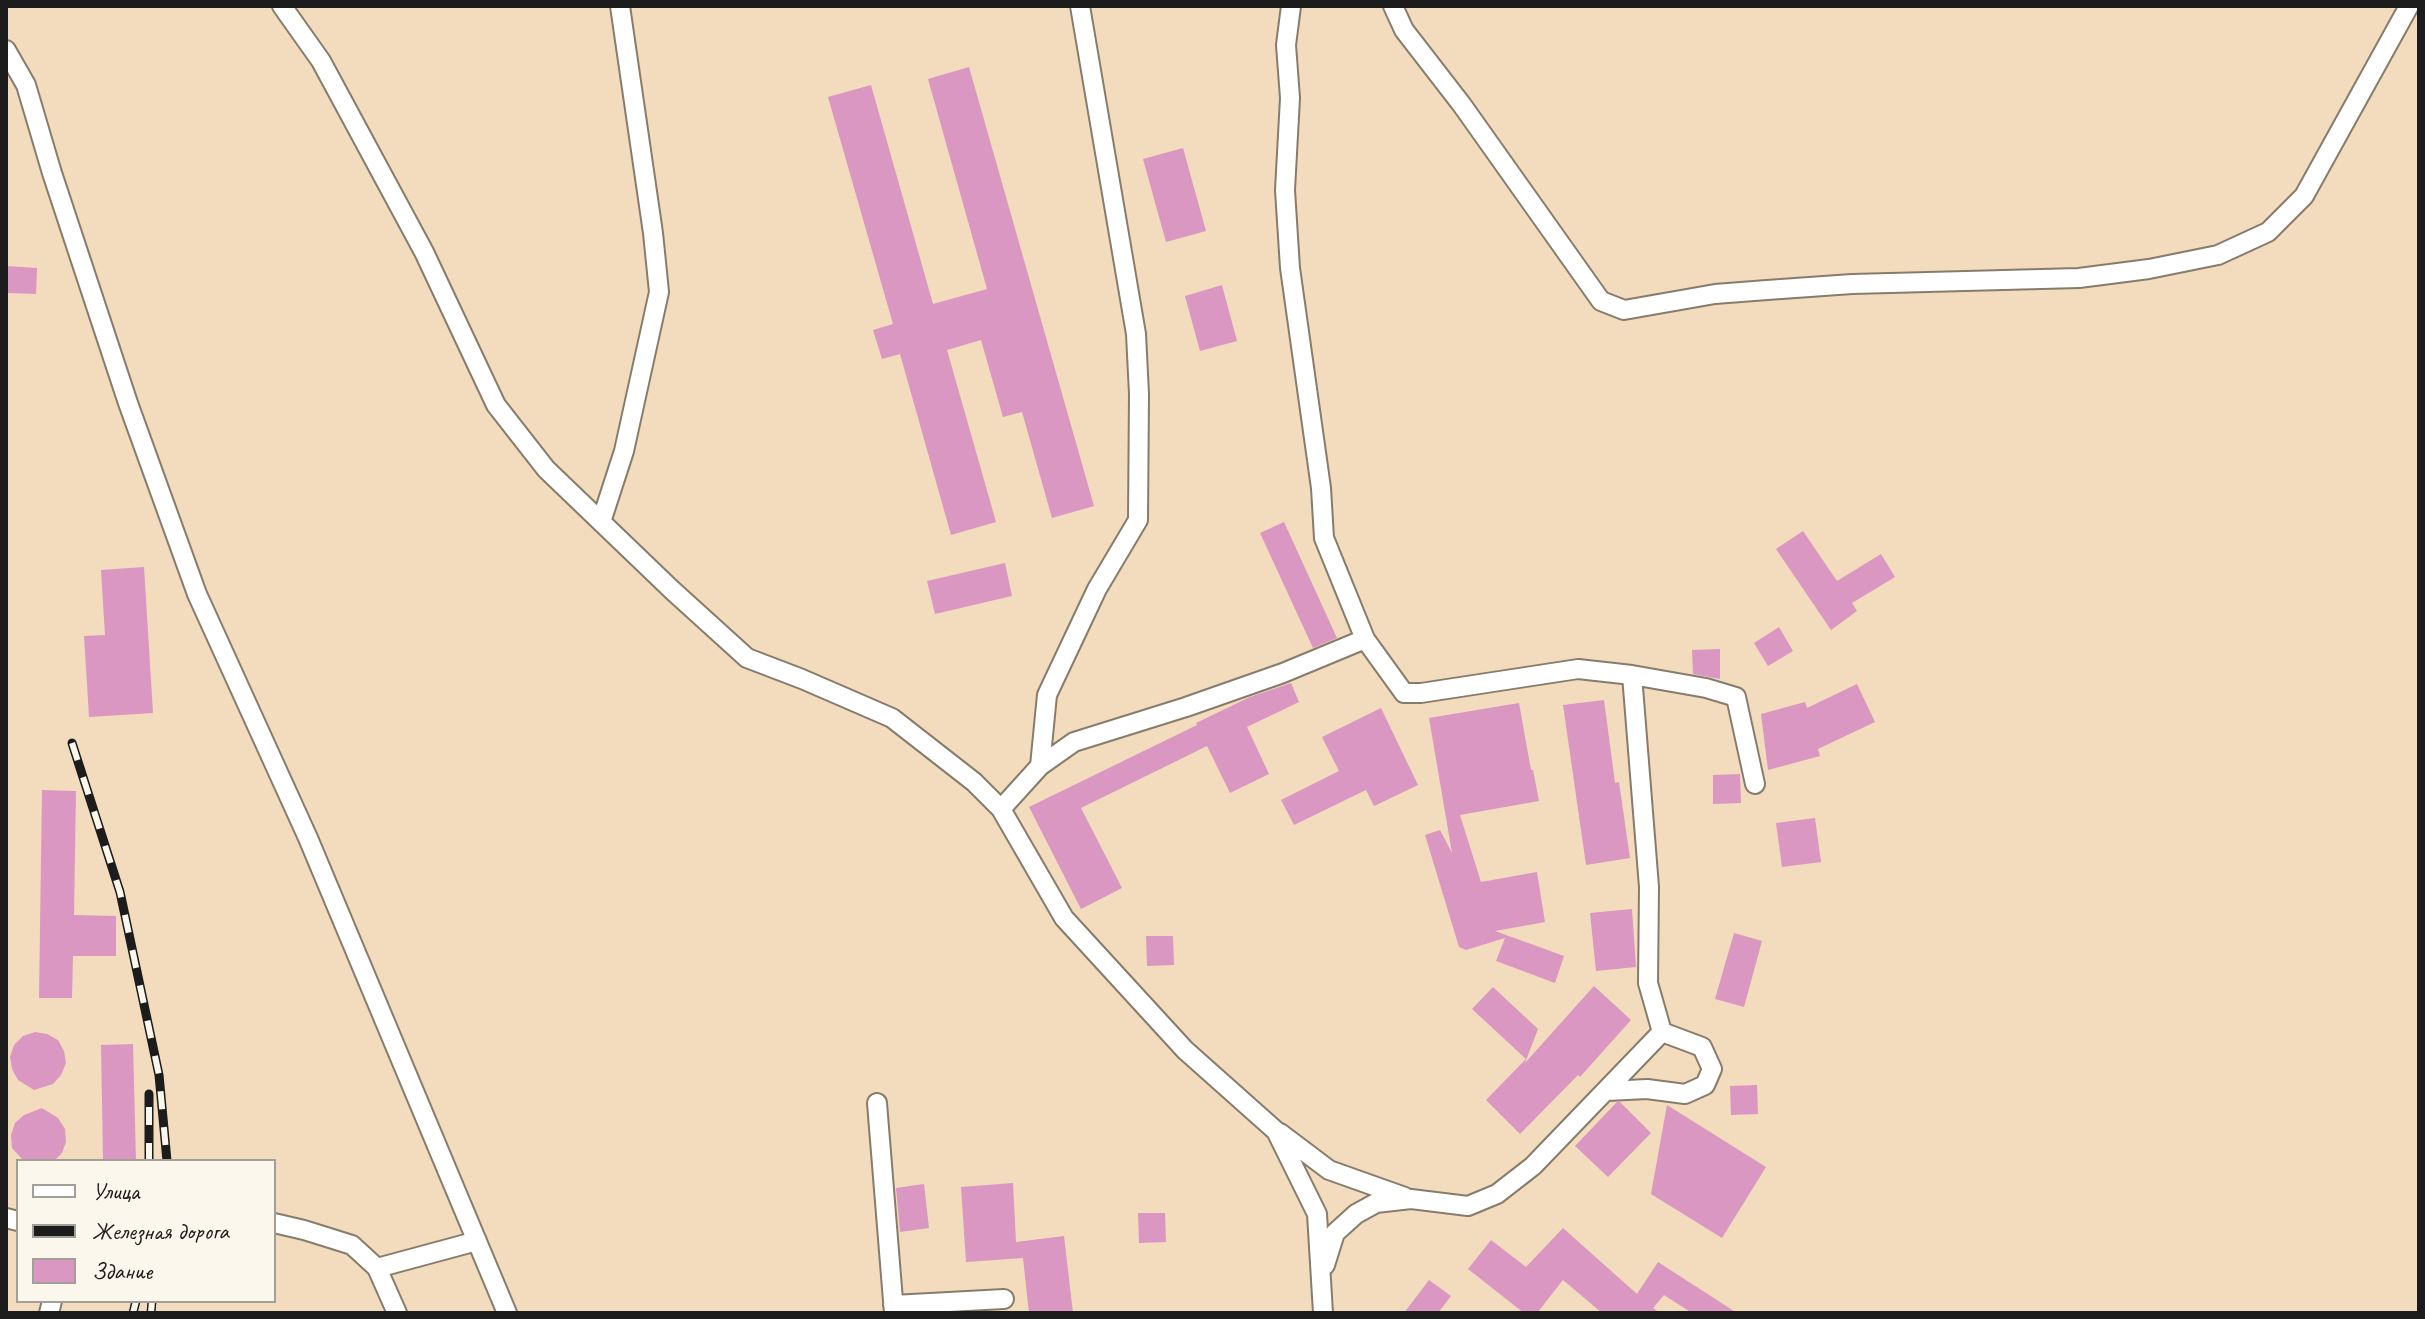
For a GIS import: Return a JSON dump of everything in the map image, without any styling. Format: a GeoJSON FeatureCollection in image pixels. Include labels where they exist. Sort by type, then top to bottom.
{"type":"FeatureCollection","features":[{"type":"Feature","properties":{"kind":"street"},"geometry":{"type":"LineString","coordinates":[[282,6],[321,61],[424,252],[496,405],[546,469],[747,658],[892,718],[974,782],[1001,809],[1064,918],[1185,1050],[1276,1131],[1329,1170],[1411,1199],[1468,1206],[1497,1194],[1533,1166],[1662,1032]]}},
{"type":"Feature","properties":{"kind":"street"},"geometry":{"type":"LineString","coordinates":[[601,522],[624,451],[659,292],[620,6]]}},
{"type":"Feature","properties":{"kind":"street"},"geometry":{"type":"LineString","coordinates":[[1040,766],[1047,695],[1097,589],[1138,520],[1136,334],[1080,6]]}},
{"type":"Feature","properties":{"kind":"street"},"geometry":{"type":"LineString","coordinates":[[1291,6],[1286,45],[1290,98],[1285,190],[1290,268],[1321,488],[1324,538],[1365,639],[1404,693],[1578,669],[1706,688],[1736,697],[1755,784]]}},
{"type":"Feature","properties":{"kind":"street"},"geometry":{"type":"LineString","coordinates":[[1393,6],[1404,30],[1462,105],[1601,301],[1624,310],[1715,294],[1852,284],[2079,278],[2149,269],[2218,255],[2268,232],[2304,196],[2409,6]]}},
{"type":"Feature","properties":{"kind":"street"},"geometry":{"type":"LineString","coordinates":[[6,50],[26,85],[123,388],[197,594],[308,838],[507,1313]]}},
{"type":"Feature","properties":{"kind":"street"},"geometry":{"type":"LineString","coordinates":[[1001,809],[1040,766],[1074,742],[1283,673],[1365,639]]}},
{"type":"Feature","properties":{"kind":"street"},"geometry":{"type":"LineString","coordinates":[[1632,675],[1649,887],[1648,983],[1662,1032]]}},
{"type":"Feature","properties":{"kind":"street"},"geometry":{"type":"LineString","coordinates":[[1607,1091],[1647,1089],[1685,1094],[1705,1085],[1712,1069],[1702,1047],[1662,1032]]}},
{"type":"Feature","properties":{"kind":"street"},"geometry":{"type":"LineString","coordinates":[[877,1103],[894,1309],[1004,1299]]}},
{"type":"Feature","properties":{"kind":"street"},"geometry":{"type":"LineString","coordinates":[[1276,1131],[1317,1214],[1323,1313]]}},
{"type":"Feature","properties":{"kind":"street"},"geometry":{"type":"LineString","coordinates":[[1322,1275],[1335,1233],[1356,1214],[1376,1203],[1411,1199]]}},
{"type":"Feature","properties":{"kind":"street"},"geometry":{"type":"LineString","coordinates":[[276,1223],[352,1245],[377,1268],[397,1313]]}},
{"type":"Feature","properties":{"kind":"street"},"geometry":{"type":"LineString","coordinates":[[377,1268],[477,1241]]}},
{"type":"Feature","properties":{"kind":"building"},"geometry":{"type":"Polygon","coordinates":[[[969,67],[1094,506],[1052,518],[1022,412],[1003,417],[981,340],[947,350],[996,522],[951,535],[900,354],[882,359],[873,330],[893,324],[828,97],[871,85],[933,304],[987,289],[928,79],[969,67]]]}},
{"type":"Feature","properties":{"kind":"building"},"geometry":{"type":"Polygon","coordinates":[[[1183,148],[1206,231],[1166,242],[1143,159],[1183,148]]]}},
{"type":"Feature","properties":{"kind":"building"},"geometry":{"type":"Polygon","coordinates":[[[6,266],[37,268],[36,294],[6,293],[6,266]]]}},
{"type":"Feature","properties":{"kind":"building"},"geometry":{"type":"Polygon","coordinates":[[[1222,285],[1237,341],[1200,351],[1185,296],[1222,285]]]}},
{"type":"Feature","properties":{"kind":"building"},"geometry":{"type":"Polygon","coordinates":[[[1284,522],[1337,638],[1313,648],[1260,533],[1284,522]]]}},
{"type":"Feature","properties":{"kind":"building"},"geometry":{"type":"Polygon","coordinates":[[[1803,531],[1837,581],[1881,554],[1895,577],[1852,603],[1857,611],[1831,630],[1776,549],[1803,531]]]}},
{"type":"Feature","properties":{"kind":"building"},"geometry":{"type":"Polygon","coordinates":[[[1005,563],[1012,596],[935,614],[927,581],[1005,563]]]}},
{"type":"Feature","properties":{"kind":"building"},"geometry":{"type":"Polygon","coordinates":[[[144,567],[153,713],[89,717],[84,636],[105,635],[101,570],[144,567]]]}},
{"type":"Feature","properties":{"kind":"building"},"geometry":{"type":"Polygon","coordinates":[[[1779,627],[1793,651],[1768,666],[1754,643],[1779,627]]]}},
{"type":"Feature","properties":{"kind":"building"},"geometry":{"type":"Polygon","coordinates":[[[1720,649],[1720,679],[1693,674],[1692,650],[1720,649]]]}},
{"type":"Feature","properties":{"kind":"building"},"geometry":{"type":"Polygon","coordinates":[[[1291,683],[1299,702],[1247,727],[1269,774],[1230,793],[1207,746],[1081,808],[1122,888],[1081,909],[1029,807],[1250,697],[1291,683]]]}},
{"type":"Feature","properties":{"kind":"building"},"geometry":{"type":"Polygon","coordinates":[[[1857,684],[1875,722],[1818,749],[1820,756],[1768,770],[1761,714],[1805,702],[1807,708],[1857,684]]]}},
{"type":"Feature","properties":{"kind":"building"},"geometry":{"type":"Polygon","coordinates":[[[1604,700],[1615,783],[1619,782],[1630,858],[1586,865],[1563,705],[1604,700]]]}},
{"type":"Feature","properties":{"kind":"building"},"geometry":{"type":"Polygon","coordinates":[[[1519,703],[1539,801],[1460,815],[1481,882],[1537,872],[1545,922],[1495,931],[1564,956],[1555,983],[1496,961],[1505,938],[1466,950],[1459,947],[1425,835],[1440,830],[1452,853],[1429,718],[1519,703]]]}},
{"type":"Feature","properties":{"kind":"building"},"geometry":{"type":"Polygon","coordinates":[[[1381,708],[1418,785],[1374,806],[1366,790],[1294,825],[1281,800],[1339,771],[1322,737],[1381,708]]]}},
{"type":"Feature","properties":{"kind":"building"},"geometry":{"type":"Polygon","coordinates":[[[1740,774],[1741,803],[1713,804],[1713,775],[1740,774]]]}},
{"type":"Feature","properties":{"kind":"building"},"geometry":{"type":"Polygon","coordinates":[[[42,790],[76,791],[74,915],[116,916],[116,956],[73,956],[72,998],[39,998],[42,790]]]}},
{"type":"Feature","properties":{"kind":"building"},"geometry":{"type":"Polygon","coordinates":[[[1815,818],[1821,862],[1782,867],[1776,823],[1815,818]]]}},
{"type":"Feature","properties":{"kind":"building"},"geometry":{"type":"Polygon","coordinates":[[[1632,909],[1636,967],[1596,971],[1590,913],[1632,909]]]}},
{"type":"Feature","properties":{"kind":"building"},"geometry":{"type":"Polygon","coordinates":[[[1734,933],[1762,941],[1744,1007],[1715,999],[1734,933]]]}},
{"type":"Feature","properties":{"kind":"building"},"geometry":{"type":"Polygon","coordinates":[[[1146,936],[1173,936],[1174,965],[1147,966],[1146,936]]]}},
{"type":"Feature","properties":{"kind":"building"},"geometry":{"type":"Polygon","coordinates":[[[1594,986],[1631,1020],[1580,1077],[1578,1075],[1520,1134],[1486,1100],[1526,1059],[1472,1009],[1493,987],[1538,1029],[1525,1063],[1594,986]]]}},
{"type":"Feature","properties":{"kind":"building"},"geometry":{"type":"Polygon","coordinates":[[[35,1032],[58,1040],[66,1063],[53,1084],[34,1090],[18,1080],[10,1057],[14,1045],[23,1036],[35,1032]]]}},
{"type":"Feature","properties":{"kind":"building"},"geometry":{"type":"Polygon","coordinates":[[[133,1044],[136,1159],[103,1159],[101,1045],[133,1044]]]}},
{"type":"Feature","properties":{"kind":"building"},"geometry":{"type":"Polygon","coordinates":[[[1757,1085],[1758,1114],[1731,1115],[1730,1086],[1757,1085]]]}},
{"type":"Feature","properties":{"kind":"building"},"geometry":{"type":"Polygon","coordinates":[[[1617,1102],[1651,1133],[1608,1177],[1575,1146],[1617,1102]]]}},
{"type":"Feature","properties":{"kind":"building"},"geometry":{"type":"Polygon","coordinates":[[[1667,1105],[1766,1167],[1722,1238],[1651,1194],[1667,1105]]]}},
{"type":"Feature","properties":{"kind":"building"},"geometry":{"type":"Polygon","coordinates":[[[42,1108],[58,1118],[65,1129],[66,1142],[56,1159],[22,1159],[12,1148],[11,1135],[15,1123],[24,1115],[42,1108]]]}},
{"type":"Feature","properties":{"kind":"building"},"geometry":{"type":"Polygon","coordinates":[[[1013,1183],[1016,1242],[1064,1236],[1073,1313],[1029,1313],[1023,1258],[966,1262],[961,1187],[1013,1183]]]}},
{"type":"Feature","properties":{"kind":"building"},"geometry":{"type":"Polygon","coordinates":[[[924,1184],[929,1228],[900,1232],[896,1188],[924,1184]]]}},
{"type":"Feature","properties":{"kind":"building"},"geometry":{"type":"Polygon","coordinates":[[[1138,1213],[1165,1213],[1166,1242],[1139,1243],[1138,1213]]]}},
{"type":"Feature","properties":{"kind":"building"},"geometry":{"type":"Polygon","coordinates":[[[1563,1228],[1637,1294],[1658,1262],[1737,1313],[1692,1313],[1664,1295],[1653,1308],[1660,1313],[1602,1313],[1563,1280],[1537,1313],[1524,1313],[1468,1269],[1491,1240],[1526,1267],[1563,1228]]]}},
{"type":"Feature","properties":{"kind":"building"},"geometry":{"type":"Polygon","coordinates":[[[1429,1280],[1451,1296],[1438,1313],[1404,1313],[1429,1280]]]}},
{"type":"Feature","properties":{"kind":"railway"},"geometry":{"type":"LineString","coordinates":[[72,743],[120,892],[159,1075],[167,1159]]}},
{"type":"Feature","properties":{"kind":"railway"},"geometry":{"type":"LineString","coordinates":[[149,1094],[149,1159]]}},
{"type":"Feature","properties":{"kind":"railway"},"geometry":{"type":"LineString","coordinates":[[133,1313],[136,1303]]}},
{"type":"Feature","properties":{"kind":"railway"},"geometry":{"type":"LineString","coordinates":[[151,1313],[152,1303]]}}]}
